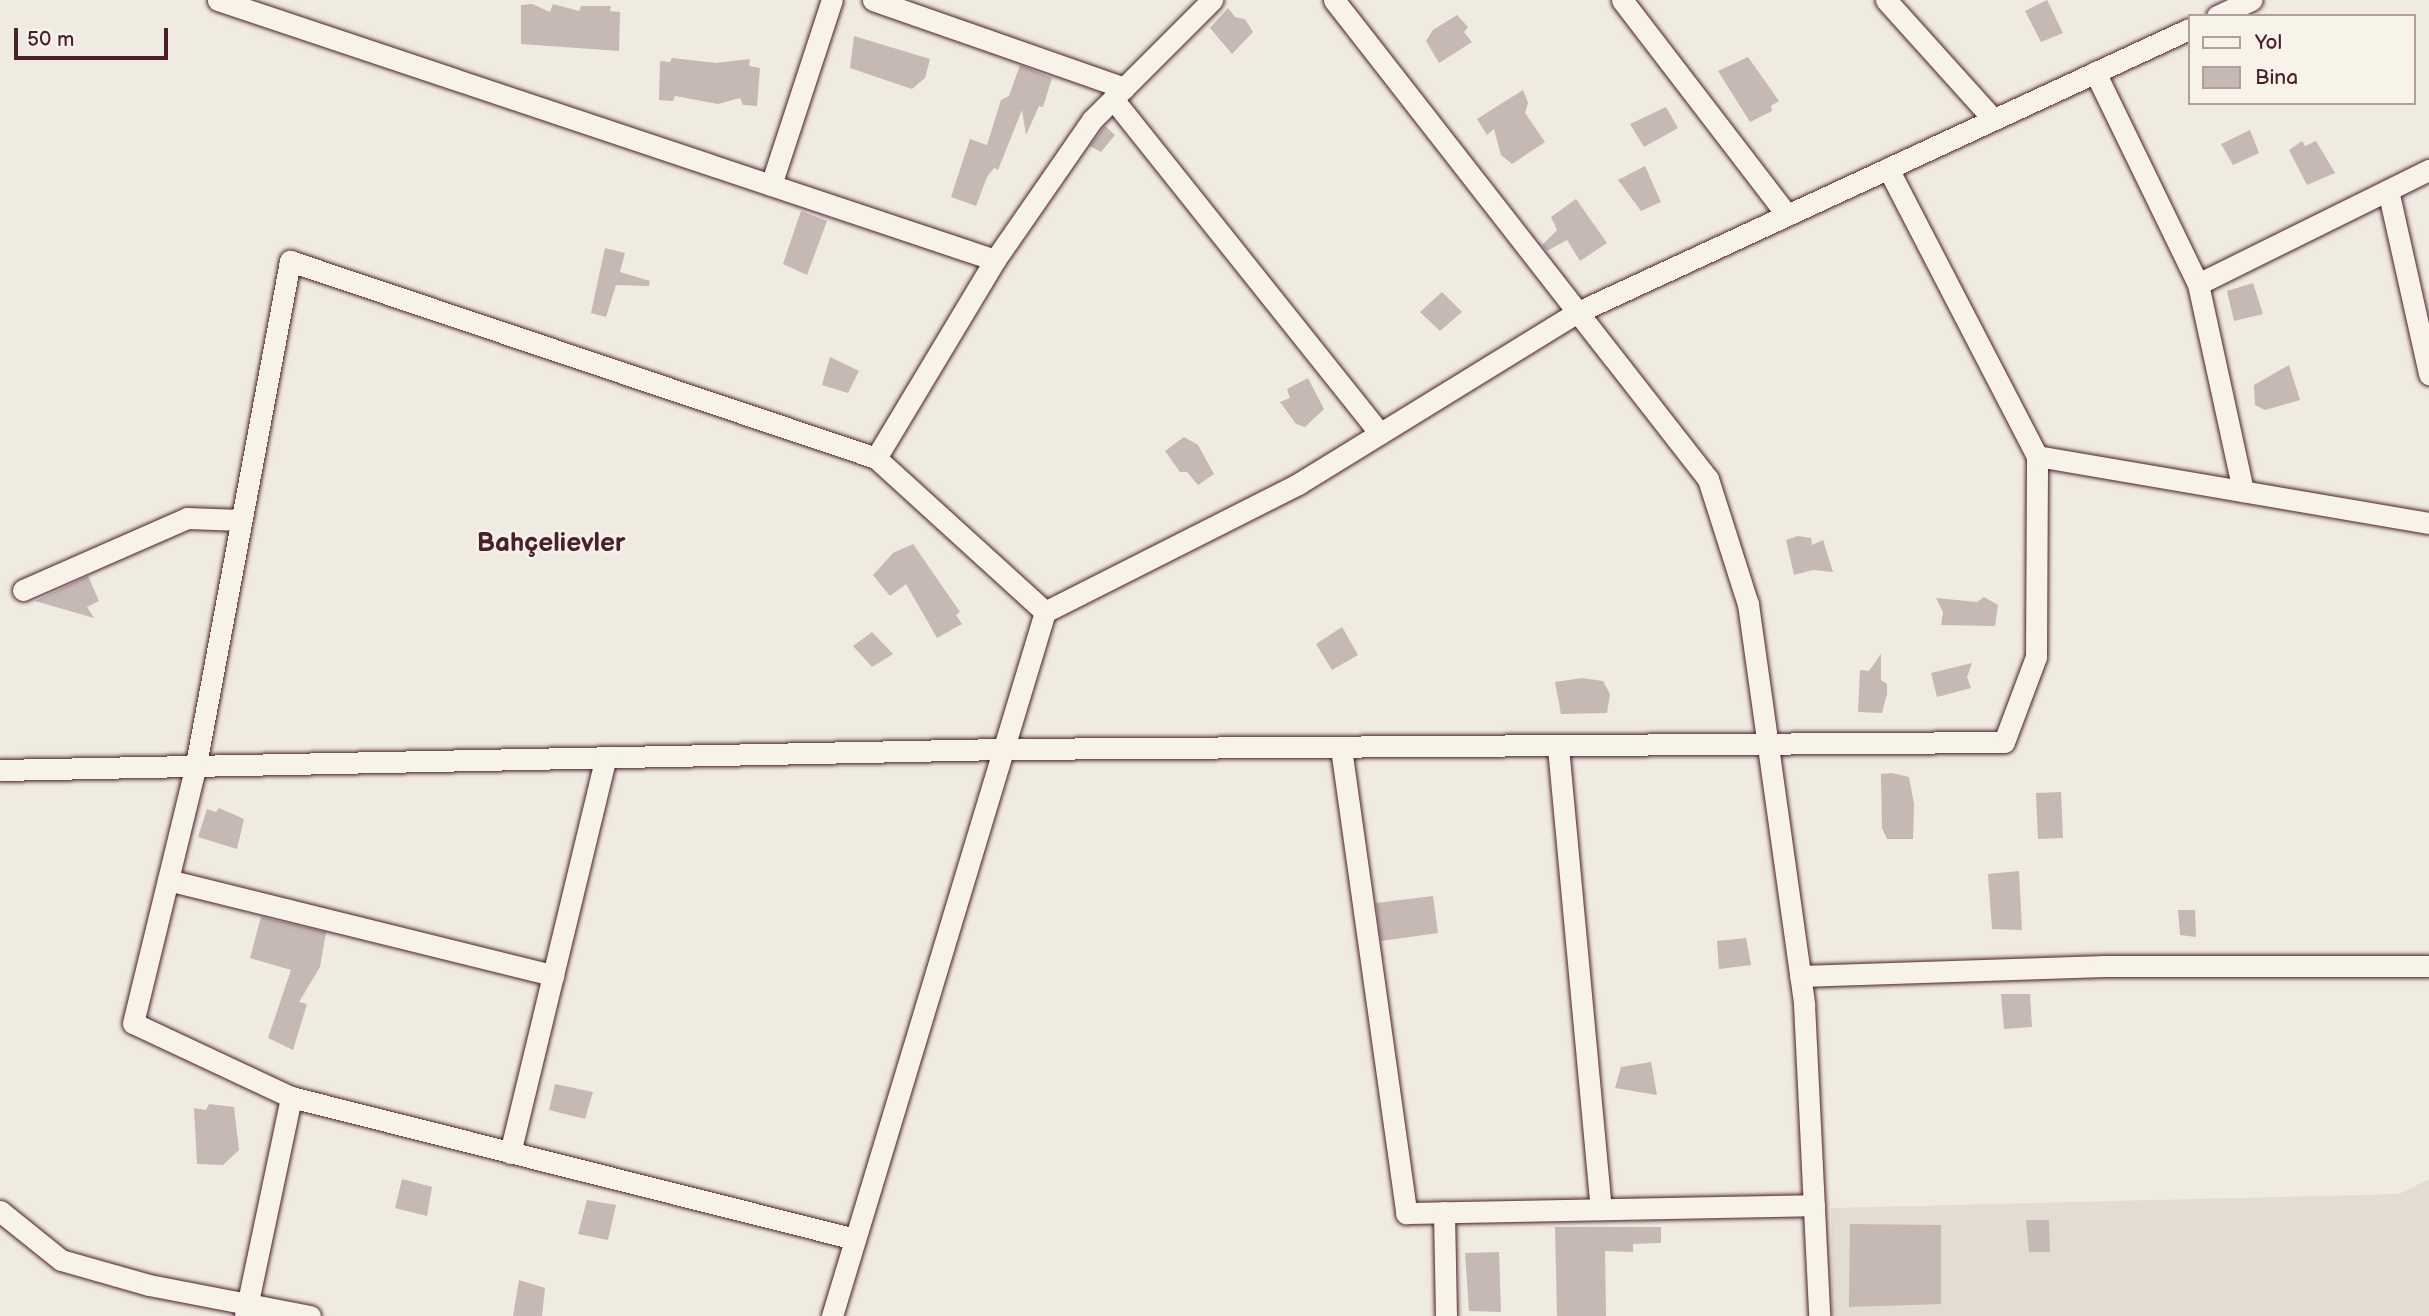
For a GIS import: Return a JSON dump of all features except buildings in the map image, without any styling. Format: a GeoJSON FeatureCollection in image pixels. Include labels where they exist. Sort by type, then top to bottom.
{"type":"FeatureCollection","features":[{"type":"Feature","properties":{"kind":"street"},"geometry":{"type":"LineString","coordinates":[[218,0],[995,260]]}},
{"type":"Feature","properties":{"kind":"street"},"geometry":{"type":"LineString","coordinates":[[771,185],[832,0]]}},
{"type":"Feature","properties":{"kind":"street"},"geometry":{"type":"LineString","coordinates":[[873,0],[1119,93],[1380,433]]}},
{"type":"Feature","properties":{"kind":"street"},"geometry":{"type":"LineString","coordinates":[[876,458],[995,260],[1092,120],[1212,0]]}},
{"type":"Feature","properties":{"kind":"street"},"geometry":{"type":"LineString","coordinates":[[1334,0],[1708,480],[1748,604],[1800,976],[1819,1316]]}},
{"type":"Feature","properties":{"kind":"street"},"geometry":{"type":"LineString","coordinates":[[1622,0],[1787,215]]}},
{"type":"Feature","properties":{"kind":"street"},"geometry":{"type":"LineString","coordinates":[[1886,0],[1993,119]]}},
{"type":"Feature","properties":{"kind":"street"},"geometry":{"type":"LineString","coordinates":[[2215,10],[2251,0]]}},
{"type":"Feature","properties":{"kind":"street"},"geometry":{"type":"LineString","coordinates":[[832,1316],[1045,612],[1298,484],[1578,312],[2188,29]]}},
{"type":"Feature","properties":{"kind":"street"},"geometry":{"type":"LineString","coordinates":[[2095,72],[2198,284],[2243,492]]}},
{"type":"Feature","properties":{"kind":"street"},"geometry":{"type":"LineString","coordinates":[[0,770],[1004,749],[1768,746],[2004,742],[2036,657],[2037,456],[1888,168]]}},
{"type":"Feature","properties":{"kind":"street"},"geometry":{"type":"LineString","coordinates":[[2198,284],[2429,170]]}},
{"type":"Feature","properties":{"kind":"street"},"geometry":{"type":"LineString","coordinates":[[2388,190],[2429,374]]}},
{"type":"Feature","properties":{"kind":"street"},"geometry":{"type":"LineString","coordinates":[[855,1239],[291,1097],[134,1023],[196,764],[289,261],[876,458],[1045,612]]}},
{"type":"Feature","properties":{"kind":"street"},"geometry":{"type":"LineString","coordinates":[[2037,456],[2429,523]]}},
{"type":"Feature","properties":{"kind":"street"},"geometry":{"type":"LineString","coordinates":[[23,590],[187,518],[242,520]]}},
{"type":"Feature","properties":{"kind":"street"},"geometry":{"type":"LineString","coordinates":[[1558,747],[1601,1209]]}},
{"type":"Feature","properties":{"kind":"street"},"geometry":{"type":"LineString","coordinates":[[1341,748],[1406,1213],[1814,1205]]}},
{"type":"Feature","properties":{"kind":"street"},"geometry":{"type":"LineString","coordinates":[[510,1153],[606,757]]}},
{"type":"Feature","properties":{"kind":"street"},"geometry":{"type":"LineString","coordinates":[[168,880],[553,975]]}},
{"type":"Feature","properties":{"kind":"street"},"geometry":{"type":"LineString","coordinates":[[1800,976],[2105,966],[2429,965]]}},
{"type":"Feature","properties":{"kind":"street"},"geometry":{"type":"LineString","coordinates":[[247,1310],[291,1097]]}},
{"type":"Feature","properties":{"kind":"street"},"geometry":{"type":"LineString","coordinates":[[1444,1212],[1446,1316]]}},
{"type":"Feature","properties":{"kind":"street"},"geometry":{"type":"LineString","coordinates":[[3,1221],[61,1260],[149,1286],[247,1310],[310,1316]]}},
{"type":"Feature","properties":{"kind":"shaded area"},"geometry":{"type":"Polygon","coordinates":[[[2429,1179],[2429,1316],[1832,1316],[1831,1208],[2399,1194],[2429,1179]]]}},
{"type":"Feature","properties":{"kind":"district","name":"Bahçelievler"},"geometry":{"type":"Point","coordinates":[551,544]}}]}
